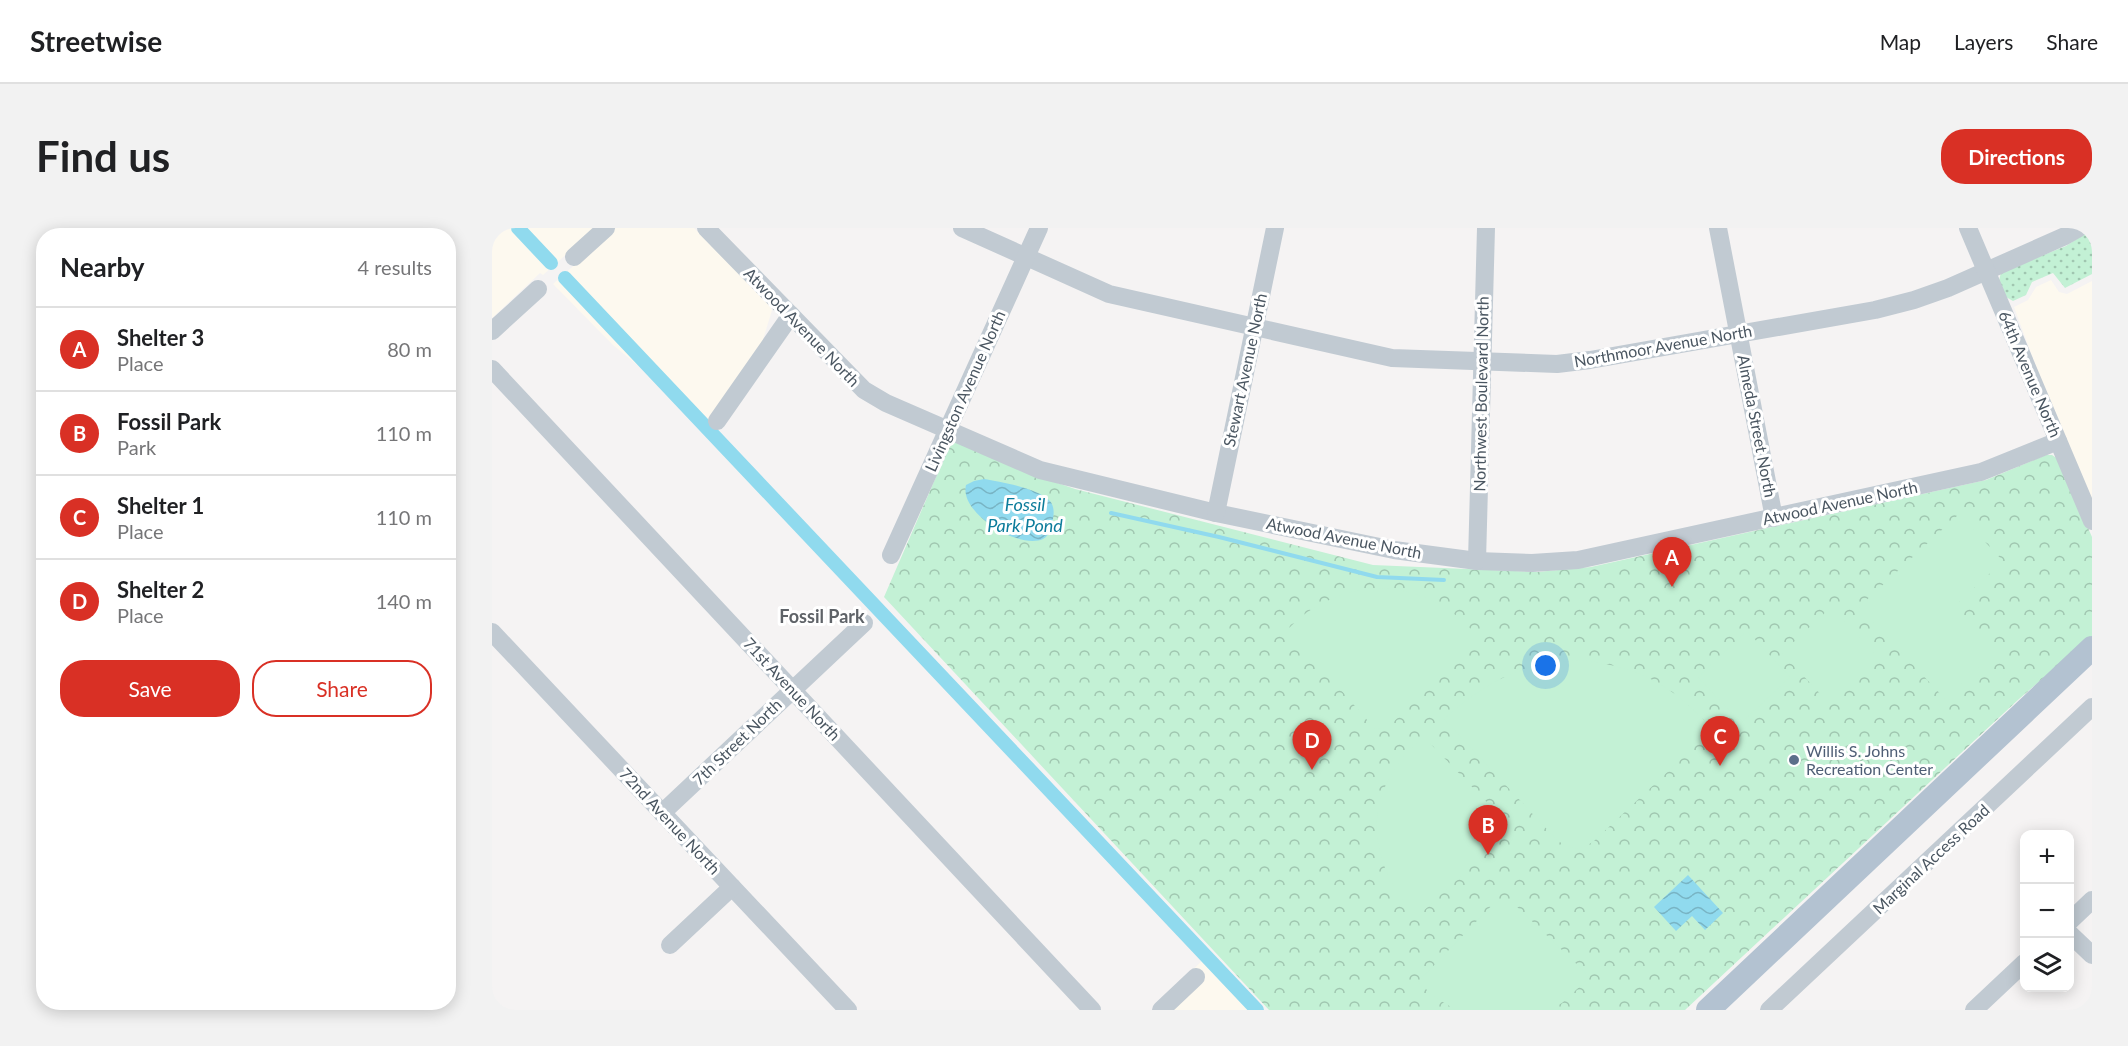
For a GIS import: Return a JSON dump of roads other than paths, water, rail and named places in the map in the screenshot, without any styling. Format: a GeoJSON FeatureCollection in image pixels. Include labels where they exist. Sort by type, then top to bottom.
{"type":"FeatureCollection","features":[{"type":"Feature","properties":{"kind":"main road"},"geometry":{"type":"LineString","coordinates":[[1708,1010],[2092,648]]}},
{"type":"Feature","properties":{"kind":"street"},"geometry":{"type":"LineString","coordinates":[[574,257],[606,228]]}},
{"type":"Feature","properties":{"kind":"street","name":"Atwood Avenue North"},"geometry":{"type":"LineString","coordinates":[[706,228],[864,390],[886,403],[1040,470],[1216,513],[1394,550],[1477,561],[1578,560],[1981,472],[2058,441]]}},
{"type":"Feature","properties":{"kind":"street","name":"Northmoor Avenue North"},"geometry":{"type":"LineString","coordinates":[[962,228],[1109,294],[1392,358],[1557,364],[1875,310],[1914,300],[1948,288],[2079,228]]}},
{"type":"Feature","properties":{"kind":"street","name":"Livingston Avenue North"},"geometry":{"type":"LineString","coordinates":[[891,555],[1039,228]]}},
{"type":"Feature","properties":{"kind":"street","name":"Stewart Avenue North"},"geometry":{"type":"LineString","coordinates":[[1216,513],[1275,228]]}},
{"type":"Feature","properties":{"kind":"street","name":"Northwest Boulevard North"},"geometry":{"type":"LineString","coordinates":[[1477,561],[1486,228]]}},
{"type":"Feature","properties":{"kind":"street","name":"Almeda Street North"},"geometry":{"type":"LineString","coordinates":[[1718,228],[1774,518]]}},
{"type":"Feature","properties":{"kind":"street","name":"64th Avenue North"},"geometry":{"type":"LineString","coordinates":[[1968,228],[2092,521]]}},
{"type":"Feature","properties":{"kind":"street"},"geometry":{"type":"LineString","coordinates":[[492,331],[538,289]]}},
{"type":"Feature","properties":{"kind":"street"},"geometry":{"type":"LineString","coordinates":[[717,421],[790,315]]}},
{"type":"Feature","properties":{"kind":"street","name":"71st Avenue North"},"geometry":{"type":"LineString","coordinates":[[492,369],[1092,1010]]}},
{"type":"Feature","properties":{"kind":"street","name":"7th Street North"},"geometry":{"type":"LineString","coordinates":[[662,813],[864,623]]}},
{"type":"Feature","properties":{"kind":"street","name":"72nd Avenue North"},"geometry":{"type":"LineString","coordinates":[[492,632],[848,1010]]}},
{"type":"Feature","properties":{"kind":"street","name":"Marginal Access Road"},"geometry":{"type":"LineString","coordinates":[[1769,1010],[2092,707]]}},
{"type":"Feature","properties":{"kind":"street"},"geometry":{"type":"LineString","coordinates":[[670,945],[732,887]]}},
{"type":"Feature","properties":{"kind":"street"},"geometry":{"type":"LineString","coordinates":[[2074,917],[2092,900]]}},
{"type":"Feature","properties":{"kind":"street"},"geometry":{"type":"LineString","coordinates":[[2074,938],[2092,955]]}},
{"type":"Feature","properties":{"kind":"street"},"geometry":{"type":"LineString","coordinates":[[1974,1010],[2020,968]]}},
{"type":"Feature","properties":{"kind":"street"},"geometry":{"type":"LineString","coordinates":[[1161,1010],[1196,977]]}},
{"type":"Feature","properties":{"kind":"water","name":"Fossil Park Pond"},"geometry":{"type":"Polygon","coordinates":[[[984,479],[1037,492],[1050,501],[1054,515],[1047,536],[1033,541],[1020,539],[993,527],[981,517],[966,496],[966,485],[984,479]]]}},
{"type":"Feature","properties":{"kind":"water"},"geometry":{"type":"Polygon","coordinates":[[[1688,875],[1723,913],[1705,930],[1692,916],[1676,931],[1654,907],[1688,875]]]}},
{"type":"Feature","properties":{"kind":"waterway"},"geometry":{"type":"LineString","coordinates":[[518,228],[551,263]]}},
{"type":"Feature","properties":{"kind":"waterway"},"geometry":{"type":"LineString","coordinates":[[565,278],[1257,1010]]}},
{"type":"Feature","properties":{"kind":"waterway"},"geometry":{"type":"LineString","coordinates":[[1111,513],[1219,537],[1377,577],[1444,580]]}},
{"type":"Feature","properties":{"kind":"place","name":"Shelter 3"},"geometry":{"type":"Point","coordinates":[1672,587]}},
{"type":"Feature","properties":{"kind":"place","name":"Willis S. Johns Recreation Center"},"geometry":{"type":"Point","coordinates":[1794,760]}},
{"type":"Feature","properties":{"kind":"place","name":"Shelter 1"},"geometry":{"type":"Point","coordinates":[1720,766]}},
{"type":"Feature","properties":{"kind":"place","name":"Shelter 2"},"geometry":{"type":"Point","coordinates":[1312,770]}},
{"type":"Feature","properties":{"kind":"place","name":"Fossil Park"},"geometry":{"type":"Point","coordinates":[1488,855]}},
{"type":"Feature","properties":{"kind":"district","name":"Fossil Park"},"geometry":{"type":"Point","coordinates":[822,617]}}]}
